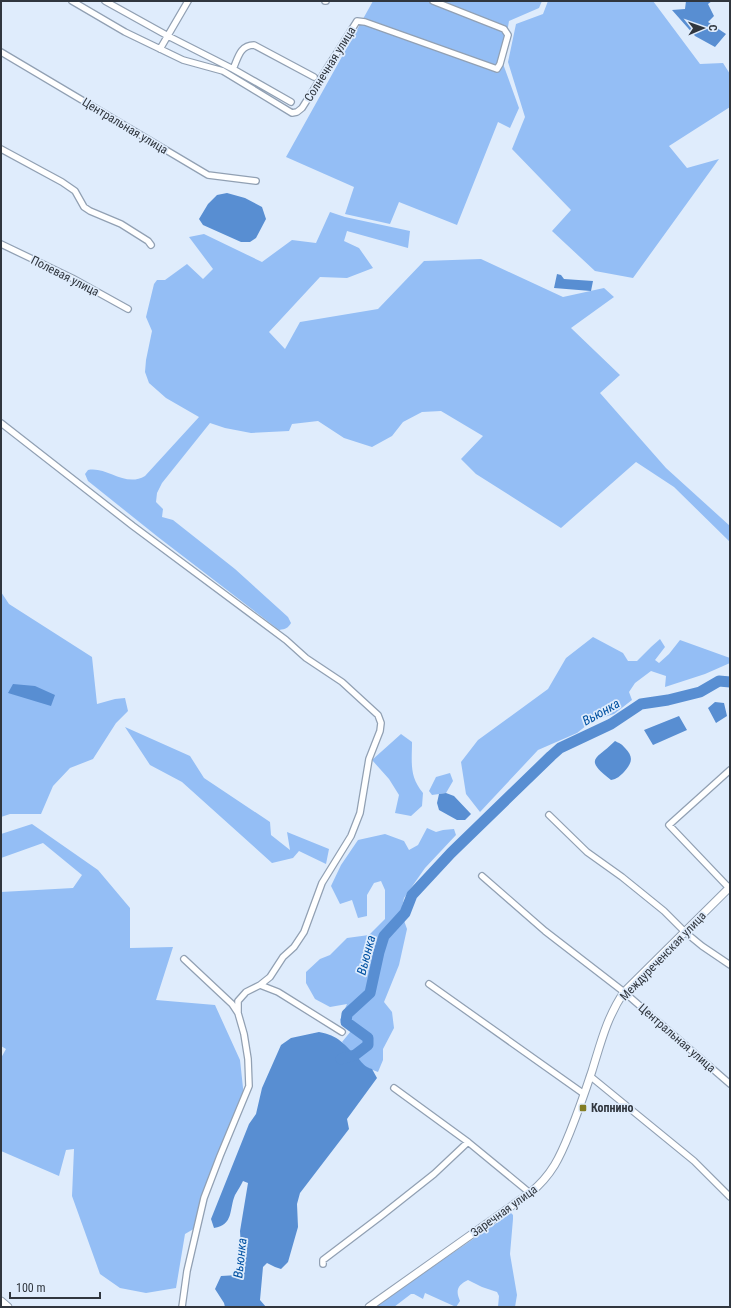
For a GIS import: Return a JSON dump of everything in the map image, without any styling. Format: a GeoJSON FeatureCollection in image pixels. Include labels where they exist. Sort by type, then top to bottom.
{"type":"FeatureCollection","features":[{"type":"Feature","properties":{"kind":"street","name":"Солнечная улица"},"geometry":{"type":"LineString","coordinates":[[72,1],[125,32],[183,60],[223,72],[292,112],[297,112],[302,108],[357,22],[365,22],[497,69],[500,64],[508,35],[504,29],[433,1]]}},
{"type":"Feature","properties":{"kind":"street"},"geometry":{"type":"LineString","coordinates":[[105,1],[168,36],[233,69],[291,102]]}},
{"type":"Feature","properties":{"kind":"street"},"geometry":{"type":"LineString","coordinates":[[160,49],[188,1]]}},
{"type":"Feature","properties":{"kind":"street"},"geometry":{"type":"LineString","coordinates":[[233,69],[242,49],[248,45],[254,45],[314,77]]}},
{"type":"Feature","properties":{"kind":"street","name":"Центральная улица"},"geometry":{"type":"LineString","coordinates":[[1,52],[208,175],[256,181]]}},
{"type":"Feature","properties":{"kind":"street"},"geometry":{"type":"LineString","coordinates":[[1,149],[62,182],[75,191],[84,207],[121,224],[148,241],[151,245]]}},
{"type":"Feature","properties":{"kind":"street","name":"Полевая улица"},"geometry":{"type":"LineString","coordinates":[[1,244],[72,278],[128,309]]}},
{"type":"Feature","properties":{"kind":"street"},"geometry":{"type":"LineString","coordinates":[[1,423],[133,526],[286,640],[306,658],[342,682],[378,715],[381,723],[380,731],[369,759],[360,813],[351,836],[322,883],[304,932],[294,947],[283,957],[270,977],[260,985],[246,992],[238,1000],[238,1013],[244,1034],[248,1059],[249,1086],[204,1198],[187,1271],[182,1307]]}},
{"type":"Feature","properties":{"kind":"street"},"geometry":{"type":"LineString","coordinates":[[730,770],[669,825],[730,888]]}},
{"type":"Feature","properties":{"kind":"street"},"geometry":{"type":"LineString","coordinates":[[549,815],[587,852],[622,877],[664,911],[685,932],[702,946],[730,965]]}},
{"type":"Feature","properties":{"kind":"street","name":"Центральная улица"},"geometry":{"type":"LineString","coordinates":[[482,876],[545,931],[624,992],[730,1084]]}},
{"type":"Feature","properties":{"kind":"street","name":"Междуреченская улица"},"geometry":{"type":"LineString","coordinates":[[590,1076],[607,1022],[624,992],[730,888]]}},
{"type":"Feature","properties":{"kind":"street"},"geometry":{"type":"LineString","coordinates":[[184,959],[232,1004],[238,1013]]}},
{"type":"Feature","properties":{"kind":"street"},"geometry":{"type":"LineString","coordinates":[[429,984],[584,1094]]}},
{"type":"Feature","properties":{"kind":"street"},"geometry":{"type":"LineString","coordinates":[[260,985],[278,992],[342,1032]]}},
{"type":"Feature","properties":{"kind":"street"},"geometry":{"type":"LineString","coordinates":[[590,1076],[694,1161],[730,1197]]}},
{"type":"Feature","properties":{"kind":"street","name":"Заречная улица"},"geometry":{"type":"LineString","coordinates":[[369,1307],[530,1193],[541,1183],[552,1170],[559,1158],[590,1076]]}},
{"type":"Feature","properties":{"kind":"street"},"geometry":{"type":"LineString","coordinates":[[394,1088],[468,1142],[530,1193]]}},
{"type":"Feature","properties":{"kind":"street"},"geometry":{"type":"LineString","coordinates":[[323,1264],[323,1260],[428,1178],[468,1142]]}},
{"type":"Feature","properties":{"kind":"street"},"geometry":{"type":"LineString","coordinates":[[1,1301],[8,1307]]}},
{"type":"Feature","properties":{"kind":"shaded area"},"geometry":{"type":"Polygon","coordinates":[[[373,1],[542,1],[539,8],[509,21],[502,61],[519,108],[510,128],[498,122],[457,225],[399,202],[390,224],[345,214],[354,187],[286,157],[373,1]]]}},
{"type":"Feature","properties":{"kind":"shaded area"},"geometry":{"type":"Polygon","coordinates":[[[548,1],[653,1],[700,64],[723,63],[730,74],[730,107],[669,146],[687,168],[719,159],[633,278],[595,271],[552,231],[571,210],[512,149],[525,117],[508,62],[516,24],[543,14],[548,1]]]}},
{"type":"Feature","properties":{"kind":"shaded area"},"geometry":{"type":"Polygon","coordinates":[[[686,1],[712,1],[708,4],[714,16],[708,22],[726,34],[715,47],[695,36],[672,10],[685,9],[686,1]]]}},
{"type":"Feature","properties":{"kind":"shaded area"},"geometry":{"type":"Polygon","coordinates":[[[227,193],[245,198],[262,207],[266,219],[256,238],[250,242],[241,242],[203,225],[199,219],[208,204],[217,195],[227,193]]]}},
{"type":"Feature","properties":{"kind":"shaded area"},"geometry":{"type":"Polygon","coordinates":[[[330,212],[345,217],[410,231],[408,248],[347,231],[344,241],[359,248],[373,268],[347,278],[320,277],[269,332],[285,349],[300,322],[378,309],[424,261],[481,259],[563,297],[604,288],[614,297],[571,328],[620,375],[600,393],[666,468],[730,526],[730,542],[674,487],[636,462],[561,528],[476,474],[461,459],[483,436],[441,411],[422,412],[403,422],[392,436],[372,447],[344,438],[318,421],[292,424],[289,431],[251,433],[225,428],[210,423],[162,483],[157,493],[156,502],[163,509],[162,517],[173,520],[235,569],[288,617],[291,623],[290,625],[279,630],[88,481],[85,474],[88,470],[102,471],[130,480],[145,476],[199,417],[166,398],[149,383],[145,372],[152,331],[146,317],[154,284],[157,280],[165,280],[187,264],[203,279],[213,269],[189,237],[204,234],[262,262],[292,240],[316,243],[330,212]]]}},
{"type":"Feature","properties":{"kind":"shaded area"},"geometry":{"type":"Polygon","coordinates":[[[557,274],[561,275],[564,279],[593,281],[591,291],[554,288],[557,274]]]}},
{"type":"Feature","properties":{"kind":"shaded area"},"geometry":{"type":"Polygon","coordinates":[[[1,592],[9,604],[92,657],[97,704],[125,698],[128,711],[116,723],[93,759],[70,768],[53,786],[41,814],[10,814],[1,817],[1,592]]]}},
{"type":"Feature","properties":{"kind":"shaded area"},"geometry":{"type":"Polygon","coordinates":[[[593,637],[623,653],[628,661],[637,661],[660,639],[665,647],[655,660],[659,663],[669,654],[680,640],[730,658],[730,663],[705,674],[665,687],[666,676],[651,671],[635,683],[629,692],[632,700],[614,714],[592,721],[577,733],[538,750],[480,812],[466,794],[461,762],[478,740],[548,689],[566,658],[593,637]]]}},
{"type":"Feature","properties":{"kind":"shaded area"},"geometry":{"type":"Polygon","coordinates":[[[13,684],[35,686],[55,695],[51,706],[8,693],[13,684]]]}},
{"type":"Feature","properties":{"kind":"shaded area"},"geometry":{"type":"Polygon","coordinates":[[[715,702],[724,703],[727,716],[716,723],[708,708],[715,702]]]}},
{"type":"Feature","properties":{"kind":"shaded area"},"geometry":{"type":"Polygon","coordinates":[[[679,716],[687,730],[653,745],[644,730],[679,716]]]}},
{"type":"Feature","properties":{"kind":"shaded area"},"geometry":{"type":"Polygon","coordinates":[[[125,727],[190,756],[204,778],[270,822],[271,835],[290,850],[287,832],[329,849],[326,864],[299,851],[293,858],[272,863],[182,782],[150,765],[125,727]]]}},
{"type":"Feature","properties":{"kind":"shaded area"},"geometry":{"type":"Polygon","coordinates":[[[401,734],[412,742],[413,775],[423,793],[422,806],[411,816],[395,813],[399,795],[389,779],[372,760],[401,734]]]}},
{"type":"Feature","properties":{"kind":"shaded area"},"geometry":{"type":"Polygon","coordinates":[[[615,741],[628,751],[631,760],[629,766],[620,776],[611,780],[597,767],[595,759],[615,741]]]}},
{"type":"Feature","properties":{"kind":"shaded area"},"geometry":{"type":"Polygon","coordinates":[[[450,773],[453,781],[446,793],[432,795],[429,791],[436,777],[450,773]]]}},
{"type":"Feature","properties":{"kind":"shaded area"},"geometry":{"type":"Polygon","coordinates":[[[446,793],[454,796],[471,814],[465,820],[457,820],[439,810],[437,803],[439,794],[446,793]]]}},
{"type":"Feature","properties":{"kind":"shaded area"},"geometry":{"type":"Polygon","coordinates":[[[32,824],[98,870],[130,908],[130,948],[173,947],[156,1000],[215,1005],[240,1060],[244,1097],[197,1227],[185,1234],[176,1288],[146,1293],[120,1288],[100,1274],[72,1196],[74,1149],[66,1150],[59,1176],[1,1151],[1,1058],[6,1049],[1,1046],[1,892],[73,888],[82,875],[43,843],[1,858],[1,834],[32,824]]]}},
{"type":"Feature","properties":{"kind":"shaded area"},"geometry":{"type":"Polygon","coordinates":[[[427,828],[436,832],[454,829],[456,835],[425,868],[404,898],[401,912],[407,929],[399,965],[384,1002],[392,1012],[394,1028],[383,1049],[383,1060],[378,1072],[365,1067],[342,1042],[351,1031],[340,1020],[347,1004],[330,1007],[315,999],[306,983],[306,972],[320,959],[330,955],[347,938],[369,935],[385,919],[385,890],[381,881],[374,883],[367,895],[367,916],[358,918],[352,900],[340,904],[331,886],[341,865],[358,840],[385,834],[404,841],[409,850],[418,845],[427,828]]]}},
{"type":"Feature","properties":{"kind":"shaded area"},"geometry":{"type":"Polygon","coordinates":[[[319,1032],[326,1033],[341,1041],[364,1065],[372,1069],[377,1078],[347,1119],[349,1129],[300,1193],[297,1204],[298,1227],[288,1262],[281,1269],[267,1263],[263,1267],[260,1300],[266,1307],[225,1307],[215,1289],[221,1276],[238,1275],[242,1264],[240,1231],[248,1183],[243,1181],[235,1195],[230,1216],[225,1224],[214,1228],[211,1219],[249,1124],[256,1114],[262,1088],[281,1045],[291,1038],[319,1032]]]}},
{"type":"Feature","properties":{"kind":"shaded area"},"geometry":{"type":"Polygon","coordinates":[[[511,1213],[513,1215],[513,1219],[510,1254],[517,1295],[515,1307],[498,1307],[499,1296],[497,1292],[468,1280],[458,1288],[460,1301],[456,1307],[425,1293],[423,1299],[411,1294],[394,1307],[374,1307],[511,1213]]]}},
{"type":"Feature","properties":{"kind":"waterway","name":"Вьюнка"},"geometry":{"type":"LineString","coordinates":[[341,1059],[355,1055],[368,1045],[368,1038],[346,1022],[347,1014],[370,993],[384,936],[405,913],[412,895],[451,853],[551,756],[560,748],[611,724],[641,704],[668,700],[700,692],[719,681],[730,682]]}},
{"type":"Feature","properties":{"kind":"place","name":"Копнино"},"geometry":{"type":"Point","coordinates":[583,1108]}}]}
